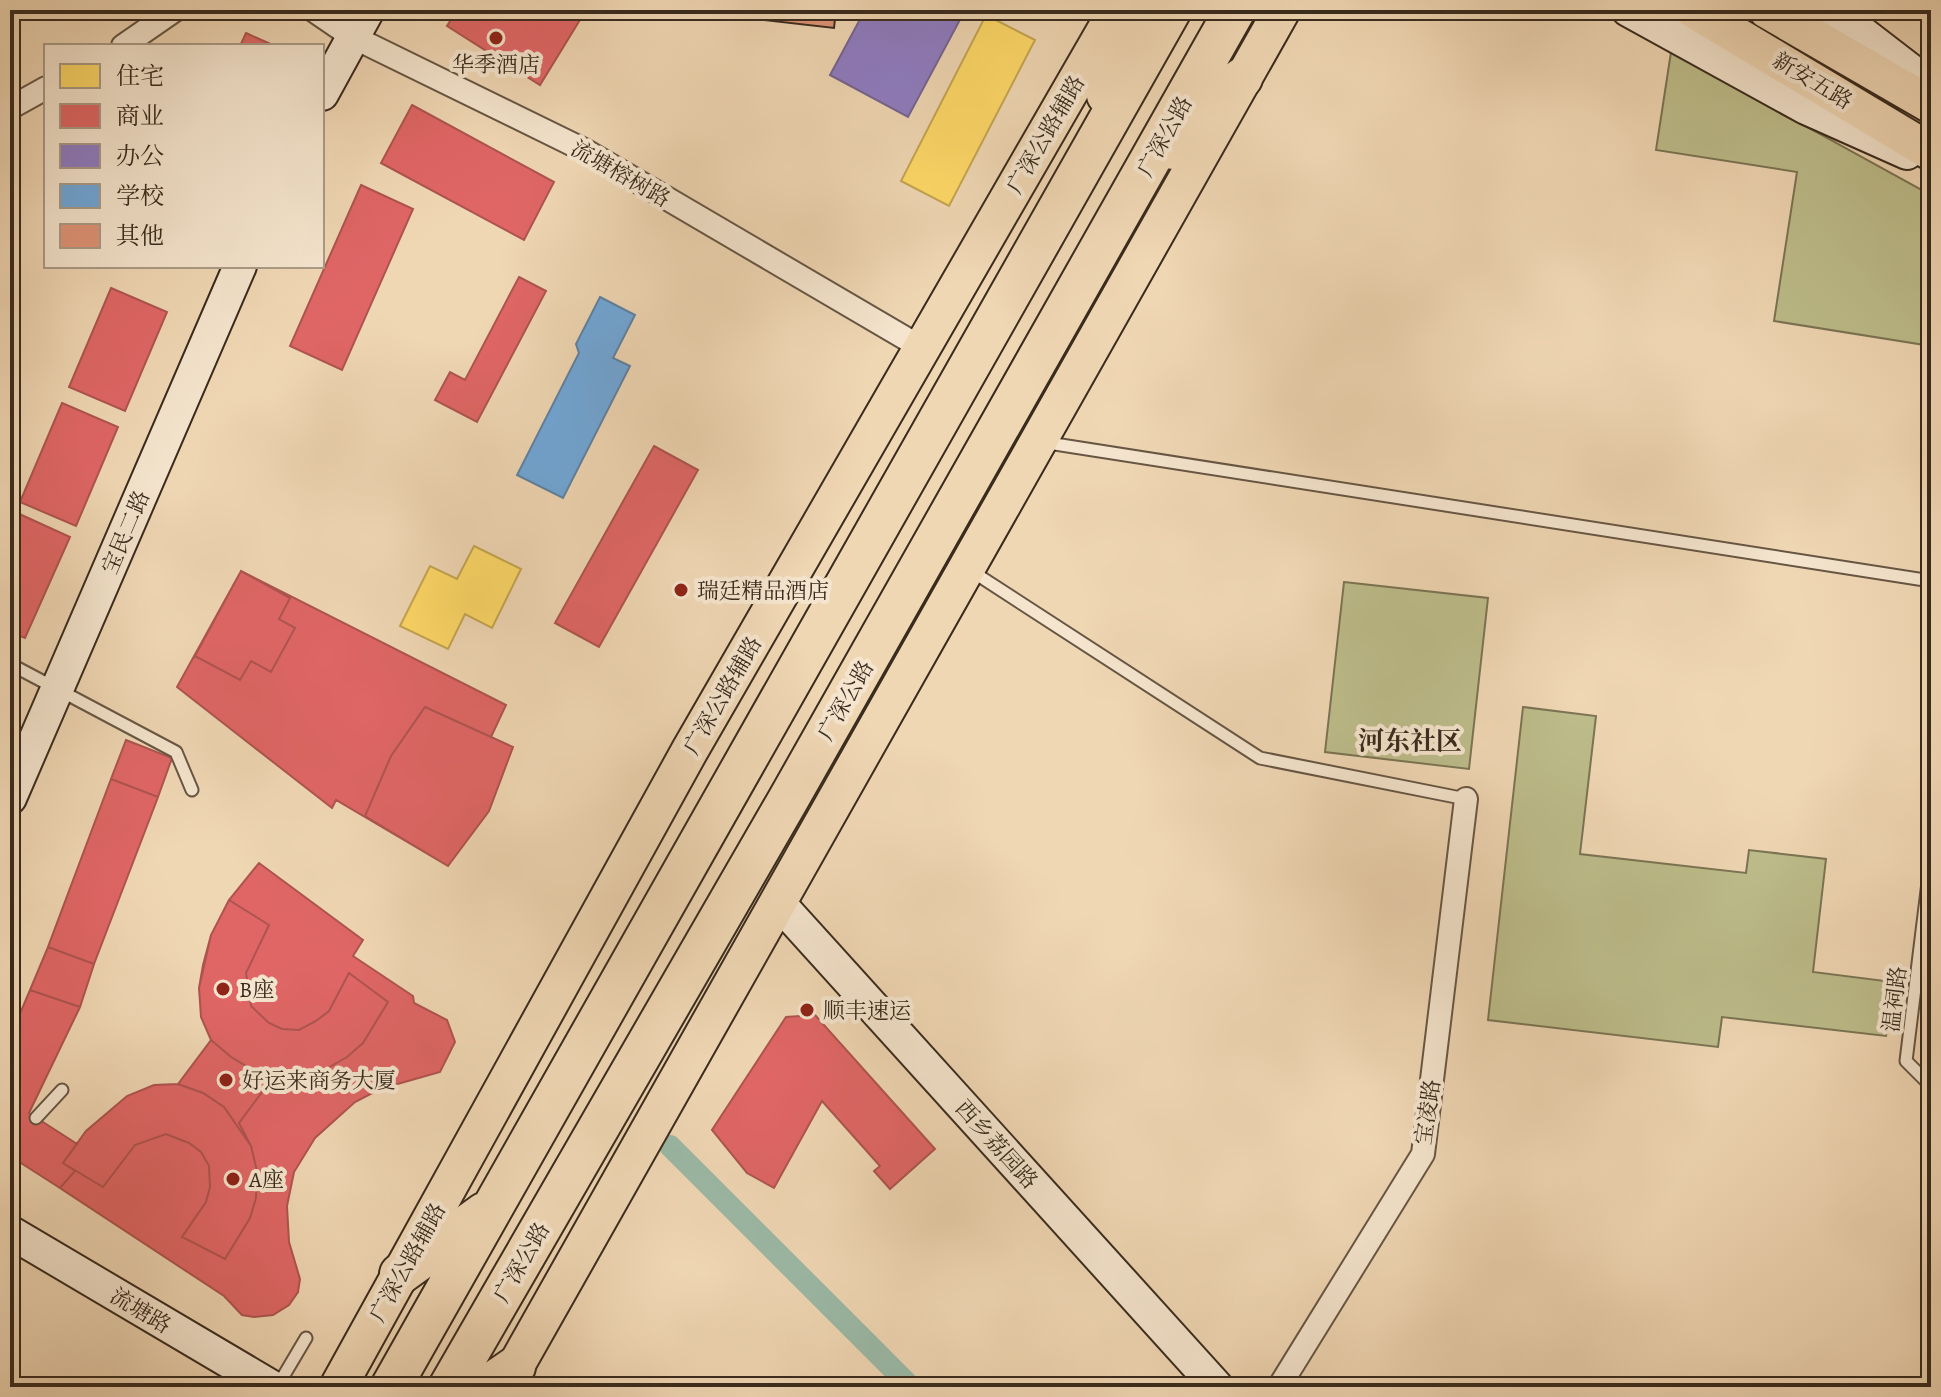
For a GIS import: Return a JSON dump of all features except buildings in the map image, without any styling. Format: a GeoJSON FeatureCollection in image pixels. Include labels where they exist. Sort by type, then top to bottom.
{"type":"FeatureCollection","features":[{"type":"Feature","properties":{"kind":"highway"},"geometry":{"type":"LineString","coordinates":[[1096,142],[1128,10]]}},
{"type":"Feature","properties":{"kind":"highway"},"geometry":{"type":"LineString","coordinates":[[391,1387],[1171,10]]}},
{"type":"Feature","properties":{"kind":"highway","name":"广深公路"},"geometry":{"type":"LineString","coordinates":[[449,1387],[1235,10]]}},
{"type":"Feature","properties":{"kind":"highway"},"geometry":{"type":"LineString","coordinates":[[1134,189],[1242,78]]}},
{"type":"Feature","properties":{"kind":"highway"},"geometry":{"type":"LineString","coordinates":[[400,1274],[493,1206]]}},
{"type":"Feature","properties":{"kind":"main road","name":"广深公路辅路"},"geometry":{"type":"LineString","coordinates":[[338,1387],[690,750],[1117,10]]}},
{"type":"Feature","properties":{"kind":"main road"},"geometry":{"type":"LineString","coordinates":[[502,1380],[1282,10]]}},
{"type":"Feature","properties":{"kind":"main road","name":"新安五路"},"geometry":{"type":"LineString","coordinates":[[1694,10],[1931,152]]}},
{"type":"Feature","properties":{"kind":"main road","name":"新安五路"},"geometry":{"type":"LineString","coordinates":[[1796,15],[1931,105]]}},
{"type":"Feature","properties":{"kind":"street"},"geometry":{"type":"LineString","coordinates":[[126,44],[175,10]]}},
{"type":"Feature","properties":{"kind":"street","name":"流塘榕树路"},"geometry":{"type":"LineString","coordinates":[[313,10],[360,23],[922,348]]}},
{"type":"Feature","properties":{"kind":"street"},"geometry":{"type":"LineString","coordinates":[[1628,10],[1806,108],[1931,163]]}},
{"type":"Feature","properties":{"kind":"street"},"geometry":{"type":"LineString","coordinates":[[1796,15],[1857,29],[1931,86]]}},
{"type":"Feature","properties":{"kind":"street"},"geometry":{"type":"LineString","coordinates":[[324,90],[360,23]]}},
{"type":"Feature","properties":{"kind":"street"},"geometry":{"type":"LineString","coordinates":[[10,108],[44,89]]}},
{"type":"Feature","properties":{"kind":"street","name":"宝民二路"},"geometry":{"type":"LineString","coordinates":[[10,798],[239,268]]}},
{"type":"Feature","properties":{"kind":"street","name":"宝凌路"},"geometry":{"type":"LineString","coordinates":[[1279,1387],[1423,1154],[1466,799]]}},
{"type":"Feature","properties":{"kind":"street","name":"西乡荔园路"},"geometry":{"type":"LineString","coordinates":[[777,901],[1217,1387]]}},
{"type":"Feature","properties":{"kind":"street","name":"流塘路"},"geometry":{"type":"LineString","coordinates":[[10,1232],[275,1387]]}},
{"type":"Feature","properties":{"kind":"lane"},"geometry":{"type":"LineString","coordinates":[[1037,441],[1931,581]]}},
{"type":"Feature","properties":{"kind":"lane"},"geometry":{"type":"LineString","coordinates":[[966,567],[1260,758],[1466,799]]}},
{"type":"Feature","properties":{"kind":"lane"},"geometry":{"type":"LineString","coordinates":[[10,664],[176,752],[192,790]]}},
{"type":"Feature","properties":{"kind":"lane","name":"温祠路"},"geometry":{"type":"LineString","coordinates":[[1931,858],[1906,1061],[1931,1086]]}},
{"type":"Feature","properties":{"kind":"lane"},"geometry":{"type":"LineString","coordinates":[[36,1118],[62,1090]]}},
{"type":"Feature","properties":{"kind":"lane"},"geometry":{"type":"LineString","coordinates":[[275,1387],[306,1338]]}},
{"type":"Feature","properties":{"kind":"green space"},"geometry":{"type":"Polygon","coordinates":[[[1671,52],[1931,195],[1931,346],[1774,321],[1797,172],[1656,150],[1671,52]]]}},
{"type":"Feature","properties":{"kind":"green space"},"geometry":{"type":"Polygon","coordinates":[[[1344,582],[1488,598],[1469,769],[1325,752],[1344,582]]]}},
{"type":"Feature","properties":{"kind":"green space"},"geometry":{"type":"Polygon","coordinates":[[[1523,707],[1596,716],[1580,854],[1746,873],[1749,850],[1826,859],[1813,972],[1893,982],[1886,1036],[1722,1017],[1718,1047],[1488,1020],[1523,707]]]}},
{"type":"Feature","properties":{"kind":"waterway"},"geometry":{"type":"LineString","coordinates":[[670,1146],[911,1387]]}},
{"type":"Feature","properties":{"kind":"place","name":"华季酒店"},"geometry":{"type":"Point","coordinates":[496,38]}},
{"type":"Feature","properties":{"kind":"place","name":"瑞廷精品酒店"},"geometry":{"type":"Point","coordinates":[681,590]}},
{"type":"Feature","properties":{"kind":"place","name":"B座"},"geometry":{"type":"Point","coordinates":[223,989]}},
{"type":"Feature","properties":{"kind":"place","name":"顺丰速运"},"geometry":{"type":"Point","coordinates":[807,1010]}},
{"type":"Feature","properties":{"kind":"place","name":"好运来商务大厦"},"geometry":{"type":"Point","coordinates":[226,1080]}},
{"type":"Feature","properties":{"kind":"place","name":"A座"},"geometry":{"type":"Point","coordinates":[233,1179]}},
{"type":"Feature","properties":{"kind":"district","name":"河东社区"},"geometry":{"type":"Point","coordinates":[1410,741]}}]}
